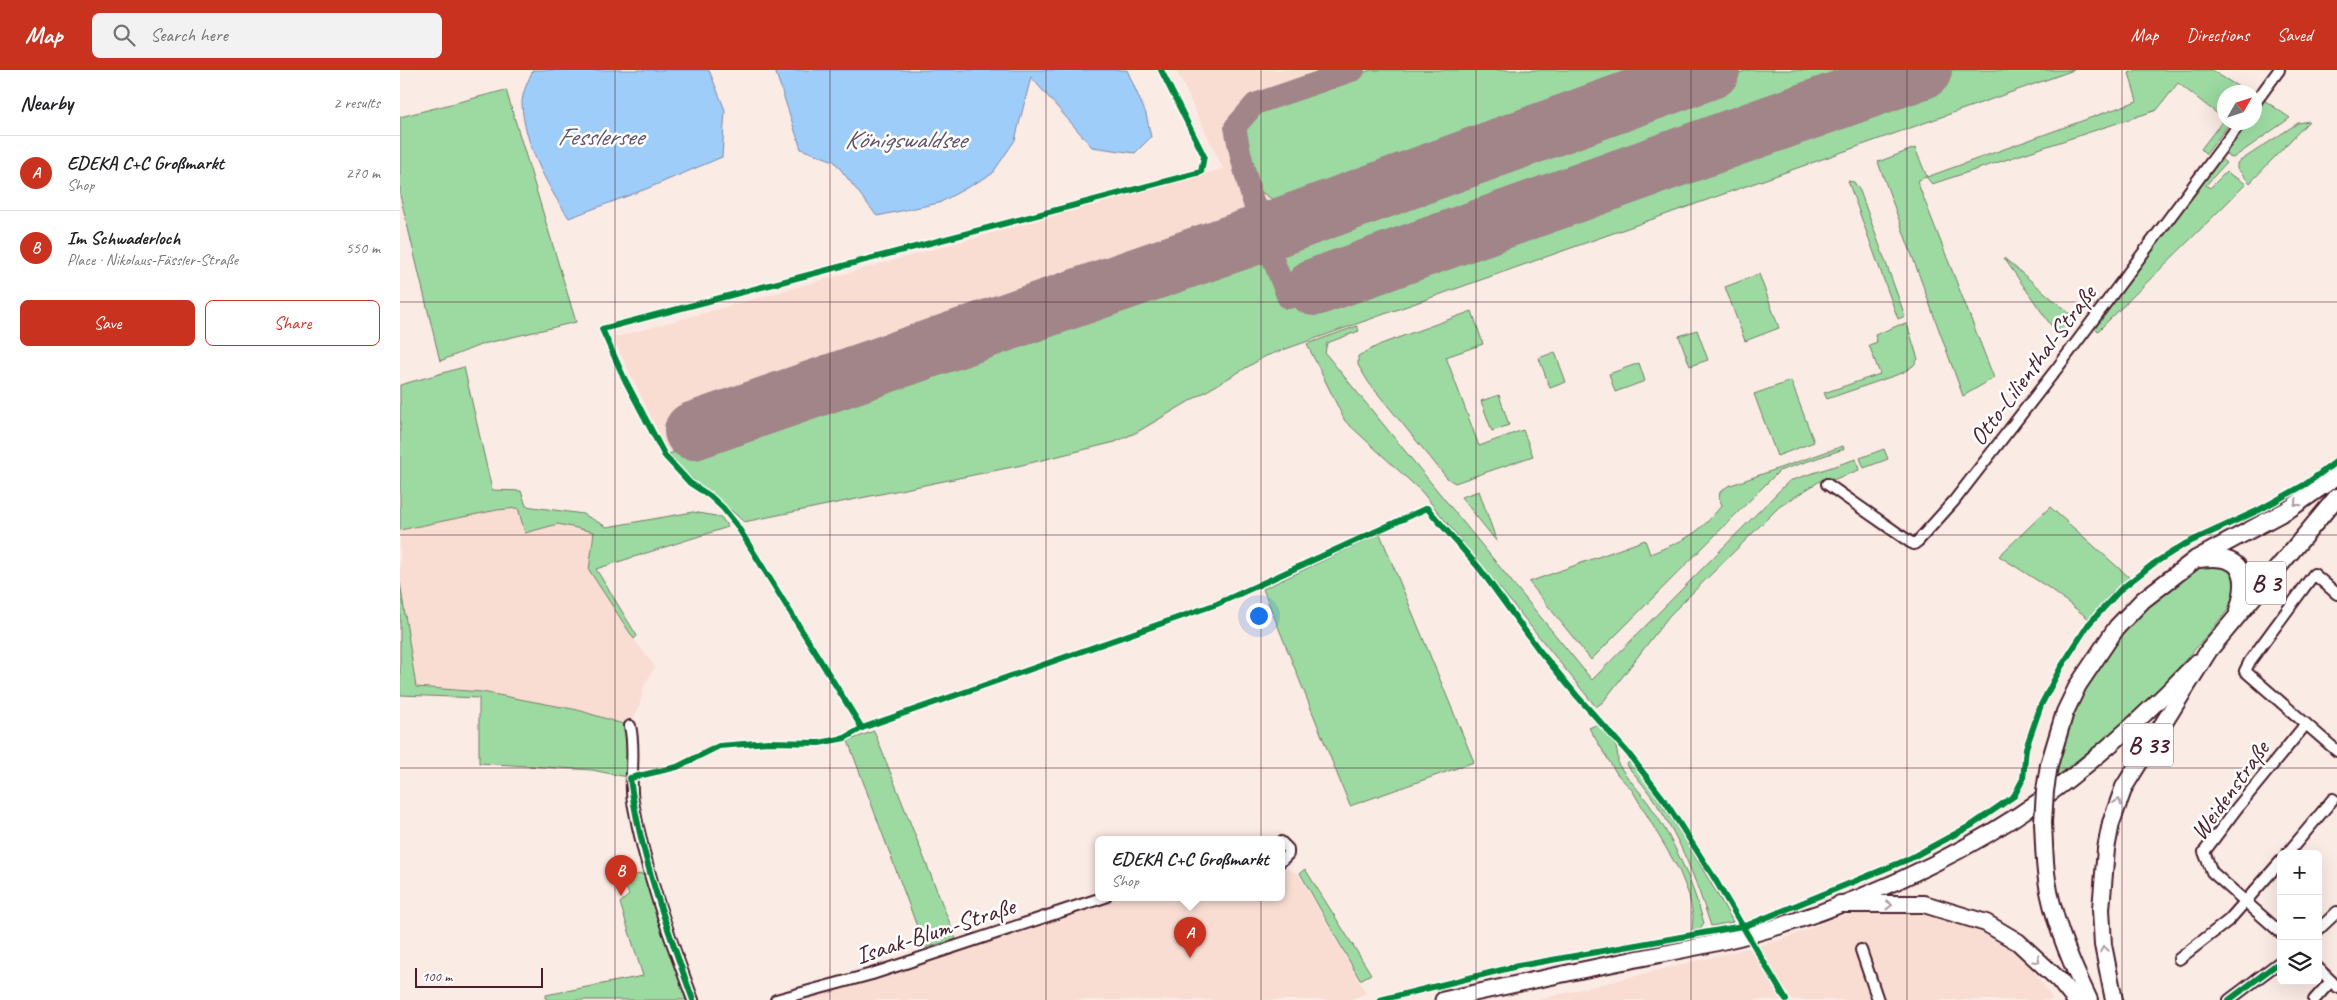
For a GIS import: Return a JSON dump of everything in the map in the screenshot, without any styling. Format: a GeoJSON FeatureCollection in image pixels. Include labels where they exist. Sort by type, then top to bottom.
{"type":"FeatureCollection","features":[{"type":"Feature","properties":{"kind":"highway"},"geometry":{"type":"LineString","coordinates":[[2089,1000],[2074,970],[2059,929],[2047,880],[2043,822],[2045,791],[2049,765],[2065,712],[2096,655],[2143,600],[2196,559],[2290,508],[2337,476]]}},
{"type":"Feature","properties":{"kind":"highway","name":"B 3"},"geometry":{"type":"LineString","coordinates":[[2209,650],[2337,497]]}},
{"type":"Feature","properties":{"kind":"highway"},"geometry":{"type":"LineString","coordinates":[[2196,559],[2226,558],[2240,570],[2244,589],[2236,618]]}},
{"type":"Feature","properties":{"kind":"highway","name":"B 33"},"geometry":{"type":"LineString","coordinates":[[2114,1000],[2103,945],[2100,909],[2103,872],[2111,823],[2124,787],[2209,650]]}},
{"type":"Feature","properties":{"kind":"highway"},"geometry":{"type":"LineString","coordinates":[[1840,904],[1924,904],[1986,923],[2018,942],[2059,980],[2075,1000]]}},
{"type":"Feature","properties":{"kind":"main road","name":"B 3"},"geometry":{"type":"LineString","coordinates":[[1443,1000],[1737,938],[1840,904],[1952,854],[2027,808],[2068,780],[2117,740],[2209,650]]}},
{"type":"Feature","properties":{"kind":"street"},"geometry":{"type":"LineString","coordinates":[[2262,93],[2279,70]]}},
{"type":"Feature","properties":{"kind":"street","name":"Otto-Lilienthal-Straße"},"geometry":{"type":"LineString","coordinates":[[1827,484],[1910,542],[1914,544],[1918,542],[1954,501],[2058,368],[2235,130]]}},
{"type":"Feature","properties":{"kind":"street"},"geometry":{"type":"LineString","coordinates":[[2337,594],[2314,574],[2250,661],[2245,671],[2337,751]]}},
{"type":"Feature","properties":{"kind":"street","name":"Weidenstraße"},"geometry":{"type":"LineString","coordinates":[[2277,929],[2212,872],[2204,852],[2237,808],[2306,724]]}},
{"type":"Feature","properties":{"kind":"street"},"geometry":{"type":"LineString","coordinates":[[630,726],[633,751],[630,778],[640,838],[672,943],[693,1000]]}},
{"type":"Feature","properties":{"kind":"street"},"geometry":{"type":"LineString","coordinates":[[2290,850],[2333,799]]}},
{"type":"Feature","properties":{"kind":"street"},"geometry":{"type":"LineString","coordinates":[[1285,846],[1288,849],[1288,854],[1285,857]]}},
{"type":"Feature","properties":{"kind":"street"},"geometry":{"type":"LineString","coordinates":[[2179,959],[2229,920],[2277,866]]}},
{"type":"Feature","properties":{"kind":"street","name":"Isaak-Blum-Straße"},"geometry":{"type":"LineString","coordinates":[[776,1000],[872,974],[1095,900]]}},
{"type":"Feature","properties":{"kind":"street"},"geometry":{"type":"LineString","coordinates":[[2322,926],[2337,912]]}},
{"type":"Feature","properties":{"kind":"street"},"geometry":{"type":"LineString","coordinates":[[1861,950],[1878,1000]]}},
{"type":"Feature","properties":{"kind":"street"},"geometry":{"type":"LineString","coordinates":[[2228,1000],[2277,964]]}},
{"type":"Feature","properties":{"kind":"street"},"geometry":{"type":"LineString","coordinates":[[2314,1000],[2334,984],[2322,972]]}},
{"type":"Feature","properties":{"kind":"shaded area"},"geometry":{"type":"Polygon","coordinates":[[[1176,70],[2074,70],[1266,356],[1140,432],[1116,443],[744,522],[724,503],[695,482],[678,466],[669,454],[613,338],[1223,169],[1176,70]]]}},
{"type":"Feature","properties":{"kind":"shaded area"},"geometry":{"type":"Polygon","coordinates":[[[518,508],[526,533],[558,524],[594,532],[589,570],[634,639],[655,667],[644,686],[639,707],[630,726],[578,710],[482,692],[416,687],[400,582],[400,530],[497,510],[518,508]]]}},
{"type":"Feature","properties":{"kind":"shaded area"},"geometry":{"type":"Polygon","coordinates":[[[1285,868],[1298,873],[1366,993],[1350,1000],[791,1000],[1103,901],[1285,901],[1285,868]]]}},
{"type":"Feature","properties":{"kind":"shaded area"},"geometry":{"type":"Polygon","coordinates":[[[1890,910],[1963,922],[2025,958],[2053,1000],[1537,1000],[1781,940],[1839,916],[1890,910]]]}},
{"type":"Feature","properties":{"kind":"green space"},"geometry":{"type":"Polygon","coordinates":[[[1371,70],[1670,70],[1285,208],[1260,191],[1244,132],[1260,110],[1371,70]]]}},
{"type":"Feature","properties":{"kind":"green space"},"geometry":{"type":"Polygon","coordinates":[[[1748,70],[2074,70],[1266,356],[1137,432],[1115,442],[1022,465],[744,522],[686,473],[669,454],[1085,308],[1748,70]]]}},
{"type":"Feature","properties":{"kind":"green space"},"geometry":{"type":"Polygon","coordinates":[[[2137,70],[2211,70],[2236,85],[2217,85],[2217,114],[2178,83],[2157,110],[1932,184],[1926,177],[1917,181],[1994,378],[1963,396],[1878,162],[1915,148],[1927,177],[2137,101],[2129,73],[2137,70]]]}},
{"type":"Feature","properties":{"kind":"green space"},"geometry":{"type":"Polygon","coordinates":[[[506,90],[576,322],[483,344],[440,361],[400,195],[400,117],[506,90]]]}},
{"type":"Feature","properties":{"kind":"green space"},"geometry":{"type":"Polygon","coordinates":[[[2264,100],[2290,118],[2233,158],[2229,157],[2225,153],[2242,130],[2262,130],[2262,103],[2264,100]]]}},
{"type":"Feature","properties":{"kind":"green space"},"geometry":{"type":"Polygon","coordinates":[[[2309,121],[2250,183],[2237,168],[2237,163],[2298,123],[2309,121]]]}},
{"type":"Feature","properties":{"kind":"green space"},"geometry":{"type":"Polygon","coordinates":[[[2217,128],[2217,130],[2225,130],[2206,154],[2201,149],[2217,128]]]}},
{"type":"Feature","properties":{"kind":"green space"},"geometry":{"type":"Polygon","coordinates":[[[2220,158],[2226,163],[2206,185],[2210,188],[2226,172],[2246,184],[2098,331],[2095,328],[2101,319],[2220,158]]]}},
{"type":"Feature","properties":{"kind":"green space"},"geometry":{"type":"Polygon","coordinates":[[[1848,181],[1854,182],[1860,191],[1905,316],[1898,319],[1848,181]]]}},
{"type":"Feature","properties":{"kind":"green space"},"geometry":{"type":"Polygon","coordinates":[[[2004,258],[2070,314],[2075,320],[2073,324],[2057,334],[2004,258]]]}},
{"type":"Feature","properties":{"kind":"green space"},"geometry":{"type":"Polygon","coordinates":[[[1759,274],[1779,328],[1745,341],[1725,287],[1759,274]]]}},
{"type":"Feature","properties":{"kind":"green space"},"geometry":{"type":"Polygon","coordinates":[[[1472,311],[1483,344],[1446,357],[1479,446],[1523,430],[1533,456],[1455,483],[1447,478],[1369,383],[1358,365],[1358,356],[1381,344],[1472,311]]]}},
{"type":"Feature","properties":{"kind":"green space"},"geometry":{"type":"Polygon","coordinates":[[[1907,324],[1918,359],[1913,366],[1902,373],[1827,399],[1824,393],[1880,374],[1869,345],[1877,342],[1875,335],[1899,325],[1907,324]]]}},
{"type":"Feature","properties":{"kind":"green space"},"geometry":{"type":"Polygon","coordinates":[[[1357,326],[1359,331],[1327,343],[1325,353],[1592,680],[1789,481],[1856,459],[1859,470],[1830,481],[1820,481],[1779,507],[1669,616],[1603,702],[1596,707],[1422,492],[1345,421],[1307,344],[1357,326]]]}},
{"type":"Feature","properties":{"kind":"green space"},"geometry":{"type":"Polygon","coordinates":[[[1697,330],[1708,360],[1690,366],[1679,336],[1697,330]]]}},
{"type":"Feature","properties":{"kind":"green space"},"geometry":{"type":"Polygon","coordinates":[[[1555,352],[1566,382],[1550,388],[1539,358],[1555,352]]]}},
{"type":"Feature","properties":{"kind":"green space"},"geometry":{"type":"Polygon","coordinates":[[[1639,363],[1645,381],[1615,392],[1609,374],[1639,363]]]}},
{"type":"Feature","properties":{"kind":"green space"},"geometry":{"type":"Polygon","coordinates":[[[464,367],[492,490],[521,491],[526,506],[583,514],[607,527],[693,512],[721,517],[728,527],[596,569],[637,636],[634,639],[589,570],[594,532],[558,524],[525,533],[518,508],[497,510],[400,530],[400,385],[464,367]]]}},
{"type":"Feature","properties":{"kind":"green space"},"geometry":{"type":"Polygon","coordinates":[[[1791,381],[1814,442],[1777,456],[1754,394],[1791,381]]]}},
{"type":"Feature","properties":{"kind":"green space"},"geometry":{"type":"Polygon","coordinates":[[[1499,395],[1509,425],[1492,431],[1481,401],[1499,395]]]}},
{"type":"Feature","properties":{"kind":"green space"},"geometry":{"type":"Polygon","coordinates":[[[1843,446],[1844,449],[1779,471],[1591,660],[1529,582],[1645,540],[1650,554],[1673,545],[1690,536],[1706,523],[1722,505],[1719,498],[1720,492],[1728,486],[1843,446]]]}},
{"type":"Feature","properties":{"kind":"green space"},"geometry":{"type":"Polygon","coordinates":[[[1884,449],[1888,459],[1864,468],[1860,458],[1884,449]]]}},
{"type":"Feature","properties":{"kind":"green space"},"geometry":{"type":"Polygon","coordinates":[[[1479,491],[1497,542],[1461,497],[1479,491]]]}},
{"type":"Feature","properties":{"kind":"green space"},"geometry":{"type":"Polygon","coordinates":[[[2050,507],[2130,578],[2112,592],[2089,619],[2049,588],[1999,556],[2050,507]]]}},
{"type":"Feature","properties":{"kind":"green space"},"geometry":{"type":"Polygon","coordinates":[[[1380,534],[1474,762],[1350,806],[1263,589],[1380,534]]]}},
{"type":"Feature","properties":{"kind":"green space"},"geometry":{"type":"Polygon","coordinates":[[[2217,559],[2237,571],[2239,596],[2206,637],[2141,709],[2056,777],[2064,739],[2072,714],[2087,679],[2111,643],[2142,608],[2160,593],[2198,568],[2217,559]]]}},
{"type":"Feature","properties":{"kind":"green space"},"geometry":{"type":"Polygon","coordinates":[[[400,582],[416,687],[482,692],[578,710],[626,725],[629,745],[627,777],[592,770],[479,763],[479,698],[400,695],[400,582]]]}},
{"type":"Feature","properties":{"kind":"green space"},"geometry":{"type":"Polygon","coordinates":[[[1598,724],[1616,747],[1618,764],[1649,804],[1674,846],[1688,876],[1704,923],[1699,930],[1692,931],[1693,916],[1689,895],[1679,870],[1632,790],[1617,774],[1589,728],[1598,724]]]}},
{"type":"Feature","properties":{"kind":"green space"},"geometry":{"type":"Polygon","coordinates":[[[874,731],[956,939],[925,948],[848,741],[874,731]]]}},
{"type":"Feature","properties":{"kind":"green space"},"geometry":{"type":"Polygon","coordinates":[[[1630,761],[1684,840],[1733,922],[1711,926],[1696,882],[1679,842],[1657,805],[1629,768],[1627,764],[1630,761]]]}},
{"type":"Feature","properties":{"kind":"green space"},"geometry":{"type":"Polygon","coordinates":[[[1305,869],[1371,974],[1360,980],[1300,873],[1305,869]]]}},
{"type":"Feature","properties":{"kind":"green space"},"geometry":{"type":"Polygon","coordinates":[[[642,874],[647,877],[689,1000],[546,1000],[546,995],[643,976],[620,903],[629,895],[625,885],[635,875],[642,874]]]}},
{"type":"Feature","properties":{"kind":"water","name":"Fesslersee"},"geometry":{"type":"Polygon","coordinates":[[[533,70],[709,70],[725,110],[722,157],[646,189],[569,218],[538,164],[523,118],[522,99],[533,70]]]}},
{"type":"Feature","properties":{"kind":"water","name":"Königswaldsee"},"geometry":{"type":"Polygon","coordinates":[[[775,70],[1127,70],[1146,114],[1151,137],[1135,153],[1092,147],[1031,77],[1015,140],[992,174],[939,203],[877,216],[834,161],[801,149],[775,70]]]}},
{"type":"Feature","properties":{"kind":"taxiway"},"geometry":{"type":"LineString","coordinates":[[1315,287],[1288,298],[1257,214],[1239,149],[1235,127],[1255,104],[1354,70]]}},
{"type":"Feature","properties":{"kind":"runway"},"geometry":{"type":"LineString","coordinates":[[693,431],[1263,233],[1711,70]]}},
{"type":"Feature","properties":{"kind":"runway"},"geometry":{"type":"LineString","coordinates":[[1315,287],[1923,70]]}},
{"type":"Feature","properties":{"kind":"cycle path"},"geometry":{"type":"LineString","coordinates":[[862,728],[736,524],[723,508],[710,496],[690,483],[665,456],[624,378],[602,329],[1201,172],[1204,156],[1161,70]]}},
{"type":"Feature","properties":{"kind":"cycle path"},"geometry":{"type":"LineString","coordinates":[[1380,1000],[1518,966],[1748,925],[1909,859],[1972,825],[2014,796],[2023,779],[2026,748],[2041,705],[2061,667],[2088,625],[2121,589],[2153,564],[2185,544],[2259,510],[2306,484],[2337,461]]}},
{"type":"Feature","properties":{"kind":"cycle path"},"geometry":{"type":"LineString","coordinates":[[693,1000],[647,863],[630,778],[677,767],[719,746],[768,742],[819,743],[845,738],[862,728],[1217,604],[1427,508],[1480,569],[1539,650],[1628,753],[1665,801],[1713,876],[1786,1000]]}},
{"type":"Feature","properties":{"kind":"cycle path"},"geometry":{"type":"LineString","coordinates":[[2229,1000],[2277,964]]}},
{"type":"Feature","properties":{"kind":"place","name":"Im Schwaderloch"},"geometry":{"type":"Point","coordinates":[621,896]}},
{"type":"Feature","properties":{"kind":"place","name":"EDEKA C+C Großmarkt"},"geometry":{"type":"Point","coordinates":[1190,958]}}]}
